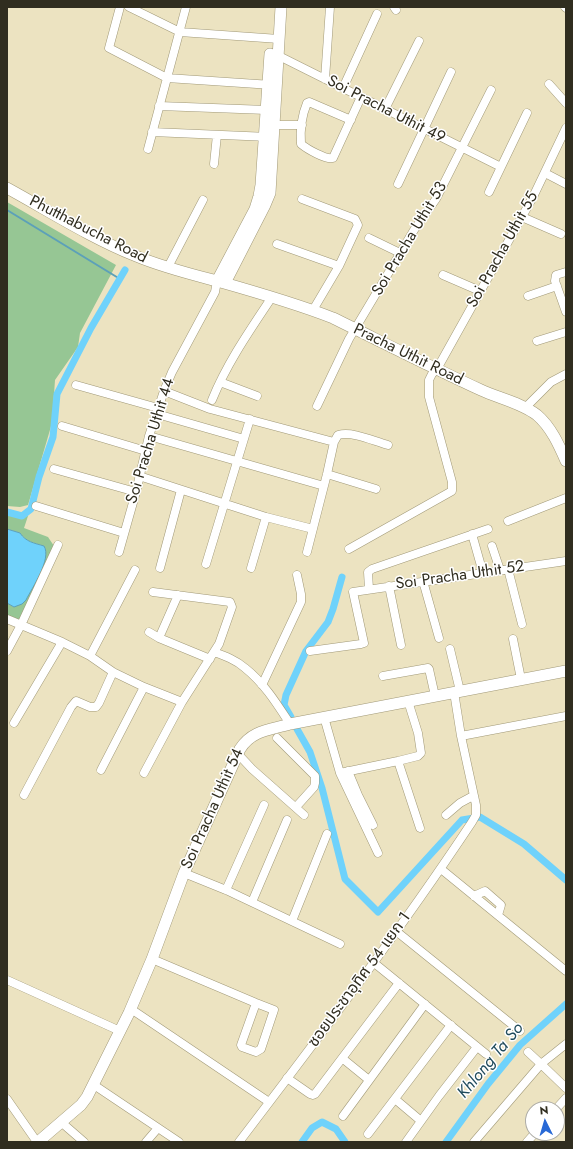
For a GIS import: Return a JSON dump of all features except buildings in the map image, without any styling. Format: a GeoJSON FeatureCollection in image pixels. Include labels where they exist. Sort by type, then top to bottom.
{"type":"FeatureCollection","features":[{"type":"Feature","properties":{"kind":"main road"},"geometry":{"type":"LineString","coordinates":[[219,286],[268,199],[271,184],[269,137],[275,38],[274,7]]}},
{"type":"Feature","properties":{"kind":"main road"},"geometry":{"type":"LineString","coordinates":[[275,38],[281,7]]}},
{"type":"Feature","properties":{"kind":"main road"},"geometry":{"type":"LineString","coordinates":[[270,125],[267,110],[272,85]]}},
{"type":"Feature","properties":{"kind":"main road","name":"Phutthabucha Road"},"geometry":{"type":"LineString","coordinates":[[7,188],[136,256],[219,286]]}},
{"type":"Feature","properties":{"kind":"main road","name":"Pracha Uthit Road"},"geometry":{"type":"LineString","coordinates":[[219,286],[272,297],[313,310],[437,369],[525,408],[536,414],[563,445],[566,461]]}},
{"type":"Feature","properties":{"kind":"main road","name":"Soi Pracha Uthit 54"},"geometry":{"type":"LineString","coordinates":[[37,1142],[81,1105],[94,1084],[131,1009],[184,873],[245,741],[250,737],[290,724],[566,671]]}},
{"type":"Feature","properties":{"kind":"street"},"geometry":{"type":"LineString","coordinates":[[120,7],[109,48],[167,78],[272,85]]}},
{"type":"Feature","properties":{"kind":"street"},"geometry":{"type":"LineString","coordinates":[[129,7],[180,32],[275,38]]}},
{"type":"Feature","properties":{"kind":"street"},"geometry":{"type":"LineString","coordinates":[[148,149],[186,7]]}},
{"type":"Feature","properties":{"kind":"street"},"geometry":{"type":"LineString","coordinates":[[325,79],[330,7]]}},
{"type":"Feature","properties":{"kind":"street"},"geometry":{"type":"LineString","coordinates":[[343,88],[378,14]]}},
{"type":"Feature","properties":{"kind":"street"},"geometry":{"type":"LineString","coordinates":[[385,109],[419,41]]}},
{"type":"Feature","properties":{"kind":"street","name":"Soi Pracha Uthit 49"},"geometry":{"type":"LineString","coordinates":[[274,54],[501,167]]}},
{"type":"Feature","properties":{"kind":"street"},"geometry":{"type":"LineString","coordinates":[[398,184],[451,72]]}},
{"type":"Feature","properties":{"kind":"street"},"geometry":{"type":"LineString","coordinates":[[549,84],[566,103]]}},
{"type":"Feature","properties":{"kind":"street","name":"Soi Pracha Uthit 53"},"geometry":{"type":"LineString","coordinates":[[317,406],[345,346],[356,330],[400,254],[436,199],[491,90]]}},
{"type":"Feature","properties":{"kind":"street"},"geometry":{"type":"LineString","coordinates":[[351,120],[309,102],[307,103],[302,125],[302,146],[330,159],[335,156],[351,120],[361,97]]}},
{"type":"Feature","properties":{"kind":"street"},"geometry":{"type":"LineString","coordinates":[[159,106],[267,110]]}},
{"type":"Feature","properties":{"kind":"street"},"geometry":{"type":"LineString","coordinates":[[489,192],[527,112]]}},
{"type":"Feature","properties":{"kind":"street"},"geometry":{"type":"LineString","coordinates":[[270,125],[302,125]]}},
{"type":"Feature","properties":{"kind":"street"},"geometry":{"type":"LineString","coordinates":[[152,132],[217,136],[269,137]]}},
{"type":"Feature","properties":{"kind":"street","name":"Soi Pracha Uthit 55"},"geometry":{"type":"LineString","coordinates":[[349,548],[452,491],[452,482],[429,397],[429,380],[437,369],[522,217],[564,134]]}},
{"type":"Feature","properties":{"kind":"street"},"geometry":{"type":"LineString","coordinates":[[214,164],[217,136]]}},
{"type":"Feature","properties":{"kind":"street"},"geometry":{"type":"LineString","coordinates":[[544,173],[566,184]]}},
{"type":"Feature","properties":{"kind":"street"},"geometry":{"type":"LineString","coordinates":[[302,199],[355,219],[358,222],[339,266],[313,310]]}},
{"type":"Feature","properties":{"kind":"street"},"geometry":{"type":"LineString","coordinates":[[168,267],[203,200]]}},
{"type":"Feature","properties":{"kind":"street"},"geometry":{"type":"LineString","coordinates":[[522,217],[561,234]]}},
{"type":"Feature","properties":{"kind":"street"},"geometry":{"type":"LineString","coordinates":[[369,238],[400,254]]}},
{"type":"Feature","properties":{"kind":"street"},"geometry":{"type":"LineString","coordinates":[[278,244],[339,266]]}},
{"type":"Feature","properties":{"kind":"street"},"geometry":{"type":"LineString","coordinates":[[566,272],[555,277],[566,312]]}},
{"type":"Feature","properties":{"kind":"street"},"geometry":{"type":"LineString","coordinates":[[443,274],[480,291]]}},
{"type":"Feature","properties":{"kind":"street","name":"Soi Pracha Uthit 44"},"geometry":{"type":"LineString","coordinates":[[119,552],[150,436],[164,391],[172,372],[219,286]]}},
{"type":"Feature","properties":{"kind":"street"},"geometry":{"type":"LineString","coordinates":[[528,296],[557,286]]}},
{"type":"Feature","properties":{"kind":"street"},"geometry":{"type":"LineString","coordinates":[[212,400],[232,359],[272,297]]}},
{"type":"Feature","properties":{"kind":"street"},"geometry":{"type":"LineString","coordinates":[[536,341],[566,332]]}},
{"type":"Feature","properties":{"kind":"street"},"geometry":{"type":"LineString","coordinates":[[525,408],[551,382],[566,374]]}},
{"type":"Feature","properties":{"kind":"street"},"geometry":{"type":"LineString","coordinates":[[220,382],[257,396]]}},
{"type":"Feature","properties":{"kind":"street"},"geometry":{"type":"LineString","coordinates":[[76,385],[244,440]]}},
{"type":"Feature","properties":{"kind":"street"},"geometry":{"type":"LineString","coordinates":[[164,391],[210,409],[334,442]]}},
{"type":"Feature","properties":{"kind":"street"},"geometry":{"type":"LineString","coordinates":[[206,564],[250,419]]}},
{"type":"Feature","properties":{"kind":"street"},"geometry":{"type":"LineString","coordinates":[[62,426],[146,451]]}},
{"type":"Feature","properties":{"kind":"street"},"geometry":{"type":"LineString","coordinates":[[307,552],[334,442],[338,435],[344,433],[388,445]]}},
{"type":"Feature","properties":{"kind":"street"},"geometry":{"type":"LineString","coordinates":[[150,436],[324,486]]}},
{"type":"Feature","properties":{"kind":"street"},"geometry":{"type":"LineString","coordinates":[[54,469],[136,492]]}},
{"type":"Feature","properties":{"kind":"street"},"geometry":{"type":"LineString","coordinates":[[327,474],[376,488]]}},
{"type":"Feature","properties":{"kind":"street"},"geometry":{"type":"LineString","coordinates":[[139,476],[266,517],[313,529]]}},
{"type":"Feature","properties":{"kind":"street"},"geometry":{"type":"LineString","coordinates":[[160,568],[181,490]]}},
{"type":"Feature","properties":{"kind":"street"},"geometry":{"type":"LineString","coordinates":[[508,521],[566,498]]}},
{"type":"Feature","properties":{"kind":"street"},"geometry":{"type":"LineString","coordinates":[[36,506],[124,532]]}},
{"type":"Feature","properties":{"kind":"street"},"geometry":{"type":"LineString","coordinates":[[251,568],[266,517]]}},
{"type":"Feature","properties":{"kind":"street"},"geometry":{"type":"LineString","coordinates":[[369,589],[368,572],[372,569],[488,529]]}},
{"type":"Feature","properties":{"kind":"street"},"geometry":{"type":"LineString","coordinates":[[472,534],[483,573]]}},
{"type":"Feature","properties":{"kind":"street"},"geometry":{"type":"LineString","coordinates":[[7,651],[21,625],[58,545]]}},
{"type":"Feature","properties":{"kind":"street"},"geometry":{"type":"LineString","coordinates":[[492,546],[504,570],[522,624]]}},
{"type":"Feature","properties":{"kind":"street","name":"Soi Pracha Uthit 52"},"geometry":{"type":"LineString","coordinates":[[310,651],[364,643],[364,637],[353,592],[566,561]]}},
{"type":"Feature","properties":{"kind":"street"},"geometry":{"type":"LineString","coordinates":[[90,656],[136,570]]}},
{"type":"Feature","properties":{"kind":"street"},"geometry":{"type":"LineString","coordinates":[[262,685],[301,602],[297,575]]}},
{"type":"Feature","properties":{"kind":"street"},"geometry":{"type":"LineString","coordinates":[[423,581],[439,638]]}},
{"type":"Feature","properties":{"kind":"street"},"geometry":{"type":"LineString","coordinates":[[389,586],[401,645]]}},
{"type":"Feature","properties":{"kind":"street"},"geometry":{"type":"LineString","coordinates":[[144,773],[182,702],[219,644],[232,610],[232,604],[230,602],[153,592]]}},
{"type":"Feature","properties":{"kind":"street"},"geometry":{"type":"LineString","coordinates":[[159,638],[178,595]]}},
{"type":"Feature","properties":{"kind":"street"},"geometry":{"type":"LineString","coordinates":[[7,619],[62,642],[90,656],[113,672],[144,687],[182,702]]}},
{"type":"Feature","properties":{"kind":"street"},"geometry":{"type":"LineString","coordinates":[[149,632],[159,638],[212,655],[234,660],[245,668],[272,696],[290,724]]}},
{"type":"Feature","properties":{"kind":"street"},"geometry":{"type":"LineString","coordinates":[[513,640],[521,679]]}},
{"type":"Feature","properties":{"kind":"street"},"geometry":{"type":"LineString","coordinates":[[14,723],[62,642]]}},
{"type":"Feature","properties":{"kind":"street"},"geometry":{"type":"LineString","coordinates":[[446,815],[460,803],[473,796],[461,736],[457,692],[450,649]]}},
{"type":"Feature","properties":{"kind":"street"},"geometry":{"type":"LineString","coordinates":[[383,676],[428,668],[435,696]]}},
{"type":"Feature","properties":{"kind":"street"},"geometry":{"type":"LineString","coordinates":[[24,794],[71,707],[76,701],[90,707],[96,706],[99,703],[113,672]]}},
{"type":"Feature","properties":{"kind":"street"},"geometry":{"type":"LineString","coordinates":[[101,770],[144,687]]}},
{"type":"Feature","properties":{"kind":"street"},"geometry":{"type":"LineString","coordinates":[[340,772],[418,756],[421,752],[418,733],[408,701]]}},
{"type":"Feature","properties":{"kind":"street"},"geometry":{"type":"LineString","coordinates":[[461,736],[566,716]]}},
{"type":"Feature","properties":{"kind":"street"},"geometry":{"type":"LineString","coordinates":[[324,717],[340,772],[378,853]]}},
{"type":"Feature","properties":{"kind":"street"},"geometry":{"type":"LineString","coordinates":[[277,738],[315,776],[314,787],[296,807]]}},
{"type":"Feature","properties":{"kind":"street"},"geometry":{"type":"LineString","coordinates":[[238,754],[252,769],[304,815]]}},
{"type":"Feature","properties":{"kind":"street"},"geometry":{"type":"LineString","coordinates":[[398,761],[420,828]]}},
{"type":"Feature","properties":{"kind":"street"},"geometry":{"type":"LineString","coordinates":[[348,771],[373,825]]}},
{"type":"Feature","properties":{"kind":"street","name":"ซอยประชาอุทิศ 54 แยก 1"},"geometry":{"type":"LineString","coordinates":[[239,1142],[441,869],[474,819],[473,796]]}},
{"type":"Feature","properties":{"kind":"street"},"geometry":{"type":"LineString","coordinates":[[226,890],[264,805]]}},
{"type":"Feature","properties":{"kind":"street"},"geometry":{"type":"LineString","coordinates":[[252,902],[287,820]]}},
{"type":"Feature","properties":{"kind":"street"},"geometry":{"type":"LineString","coordinates":[[292,921],[327,834]]}},
{"type":"Feature","properties":{"kind":"street"},"geometry":{"type":"LineString","coordinates":[[441,869],[474,896],[482,892],[487,892],[501,905],[498,914],[566,970]]}},
{"type":"Feature","properties":{"kind":"street"},"geometry":{"type":"LineString","coordinates":[[184,873],[226,890],[340,944]]}},
{"type":"Feature","properties":{"kind":"street"},"geometry":{"type":"LineString","coordinates":[[396,931],[520,1030]]}},
{"type":"Feature","properties":{"kind":"street"},"geometry":{"type":"LineString","coordinates":[[152,958],[274,1010],[261,1049],[260,1051],[256,1052],[242,1047],[241,1045],[256,1003]]}},
{"type":"Feature","properties":{"kind":"street"},"geometry":{"type":"LineString","coordinates":[[373,962],[486,1054]]}},
{"type":"Feature","properties":{"kind":"street"},"geometry":{"type":"LineString","coordinates":[[7,980],[120,1031]]}},
{"type":"Feature","properties":{"kind":"street"},"geometry":{"type":"LineString","coordinates":[[287,1078],[313,1095],[315,1094],[399,983]]}},
{"type":"Feature","properties":{"kind":"street"},"geometry":{"type":"LineString","coordinates":[[343,1116],[425,1004]]}},
{"type":"Feature","properties":{"kind":"street"},"geometry":{"type":"LineString","coordinates":[[131,1009],[269,1102]]}},
{"type":"Feature","properties":{"kind":"street"},"geometry":{"type":"LineString","coordinates":[[368,1134],[451,1025]]}},
{"type":"Feature","properties":{"kind":"street"},"geometry":{"type":"LineString","coordinates":[[474,1142],[541,1064],[566,1044]]}},
{"type":"Feature","properties":{"kind":"street"},"geometry":{"type":"LineString","coordinates":[[406,1142],[477,1047]]}},
{"type":"Feature","properties":{"kind":"street"},"geometry":{"type":"LineString","coordinates":[[528,1052],[566,1088]]}},
{"type":"Feature","properties":{"kind":"street"},"geometry":{"type":"LineString","coordinates":[[342,1058],[369,1080]]}},
{"type":"Feature","properties":{"kind":"street"},"geometry":{"type":"LineString","coordinates":[[94,1084],[179,1142]]}},
{"type":"Feature","properties":{"kind":"street"},"geometry":{"type":"LineString","coordinates":[[7,1099],[37,1142]]}},
{"type":"Feature","properties":{"kind":"street"},"geometry":{"type":"LineString","coordinates":[[395,1099],[421,1122]]}},
{"type":"Feature","properties":{"kind":"street"},"geometry":{"type":"LineString","coordinates":[[61,1122],[84,1142]]}},
{"type":"Feature","properties":{"kind":"street"},"geometry":{"type":"LineString","coordinates":[[146,1142],[158,1128]]}},
{"type":"Feature","properties":{"kind":"green space"},"geometry":{"type":"Polygon","coordinates":[[[7,202],[116,265],[80,333],[78,347],[55,380],[52,423],[28,505],[20,507],[7,506],[7,202]]]}},
{"type":"Feature","properties":{"kind":"green space"},"geometry":{"type":"Polygon","coordinates":[[[7,515],[16,517],[28,516],[24,528],[48,537],[54,546],[21,619],[17,621],[7,617],[7,603],[14,607],[44,546],[28,540],[20,533],[7,529],[7,515]]]}},
{"type":"Feature","properties":{"kind":"water"},"geometry":{"type":"Polygon","coordinates":[[[7,529],[20,533],[28,540],[44,546],[46,552],[43,566],[26,600],[22,604],[14,607],[7,603],[7,529]]]}},
{"type":"Feature","properties":{"kind":"waterway"},"geometry":{"type":"LineString","coordinates":[[7,210],[120,279]]}},
{"type":"Feature","properties":{"kind":"waterway"},"geometry":{"type":"LineString","coordinates":[[7,512],[22,516],[31,509],[39,477],[53,437],[57,394],[91,328],[125,270]]}},
{"type":"Feature","properties":{"kind":"waterway"},"geometry":{"type":"LineString","coordinates":[[291,717],[284,705],[286,695],[306,651],[328,622],[342,577]]}},
{"type":"Feature","properties":{"kind":"waterway"},"geometry":{"type":"LineString","coordinates":[[297,729],[310,752],[322,788],[345,879],[378,912],[462,820],[480,817],[524,844],[566,880]]}},
{"type":"Feature","properties":{"kind":"waterway","name":"Khlong Ta So"},"geometry":{"type":"LineString","coordinates":[[446,1142],[488,1084],[520,1045],[566,1004]]}},
{"type":"Feature","properties":{"kind":"waterway","name":"Khlong Ta So"},"geometry":{"type":"LineString","coordinates":[[302,1142],[312,1128],[322,1122],[336,1129],[345,1142]]}}]}
